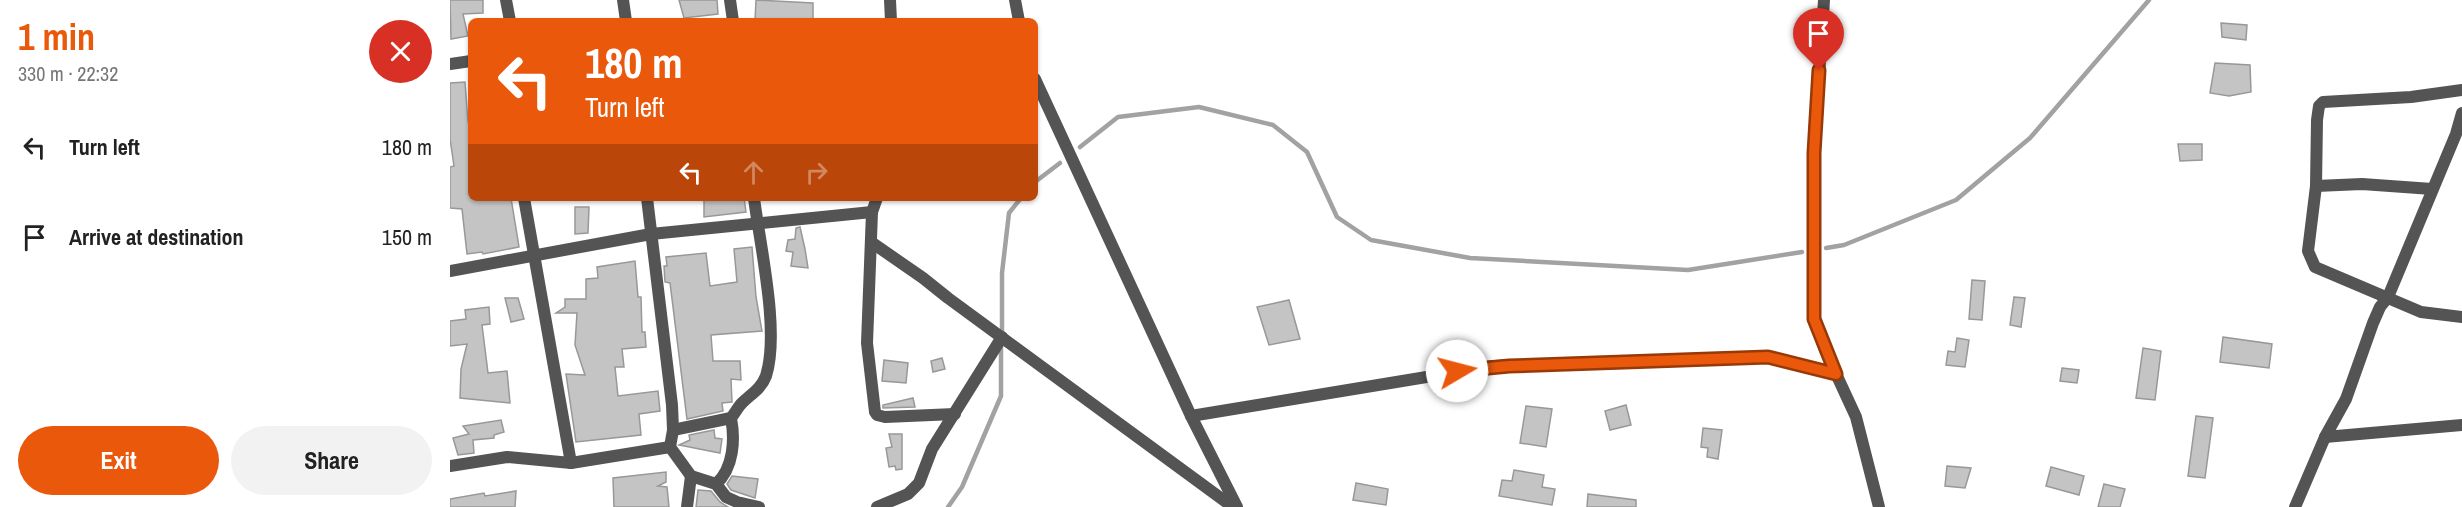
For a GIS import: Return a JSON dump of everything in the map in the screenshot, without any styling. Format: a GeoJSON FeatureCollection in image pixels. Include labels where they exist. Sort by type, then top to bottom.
{"type":"FeatureCollection","features":[{"type":"Feature","properties":{"kind":"street"},"geometry":{"type":"LineString","coordinates":[[506,0],[509,18]]}},
{"type":"Feature","properties":{"kind":"street"},"geometry":{"type":"LineString","coordinates":[[623,0],[626,18]]}},
{"type":"Feature","properties":{"kind":"street"},"geometry":{"type":"LineString","coordinates":[[730,0],[733,18]]}},
{"type":"Feature","properties":{"kind":"street"},"geometry":{"type":"LineString","coordinates":[[890,0],[891,18]]}},
{"type":"Feature","properties":{"kind":"street"},"geometry":{"type":"LineString","coordinates":[[1015,0],[1018,18]]}},
{"type":"Feature","properties":{"kind":"street"},"geometry":{"type":"LineString","coordinates":[[1824,0],[1814,153],[1814,319],[1856,417],[1879,507]]}},
{"type":"Feature","properties":{"kind":"street"},"geometry":{"type":"LineString","coordinates":[[450,64],[468,61]]}},
{"type":"Feature","properties":{"kind":"street"},"geometry":{"type":"LineString","coordinates":[[1038,85],[1235,507]]}},
{"type":"Feature","properties":{"kind":"street"},"geometry":{"type":"LineString","coordinates":[[2462,90],[2411,97],[2323,102],[2319,106],[2316,186],[2308,251],[2315,267],[2421,312],[2462,317]]}},
{"type":"Feature","properties":{"kind":"street"},"geometry":{"type":"LineString","coordinates":[[2295,507],[2325,437],[2346,399],[2373,323],[2388,297],[2456,134],[2462,113]]}},
{"type":"Feature","properties":{"kind":"street"},"geometry":{"type":"LineString","coordinates":[[2316,186],[2362,184],[2432,189]]}},
{"type":"Feature","properties":{"kind":"street"},"geometry":{"type":"LineString","coordinates":[[524,201],[571,463]]}},
{"type":"Feature","properties":{"kind":"street"},"geometry":{"type":"LineString","coordinates":[[647,201],[672,405],[673,430],[670,447],[691,476],[716,484],[726,497],[759,507]]}},
{"type":"Feature","properties":{"kind":"street"},"geometry":{"type":"LineString","coordinates":[[716,484],[728,468],[734,433],[732,418],[742,403],[762,384],[770,348],[766,284],[754,201]]}},
{"type":"Feature","properties":{"kind":"street"},"geometry":{"type":"LineString","coordinates":[[876,201],[872,212],[868,269],[867,343],[875,412],[885,417],[955,414]]}},
{"type":"Feature","properties":{"kind":"street"},"geometry":{"type":"LineString","coordinates":[[450,271],[651,234],[872,212]]}},
{"type":"Feature","properties":{"kind":"street"},"geometry":{"type":"LineString","coordinates":[[871,242],[1235,507]]}},
{"type":"Feature","properties":{"kind":"street"},"geometry":{"type":"LineString","coordinates":[[877,507],[908,494],[915,488],[932,449],[1002,338]]}},
{"type":"Feature","properties":{"kind":"street"},"geometry":{"type":"LineString","coordinates":[[1191,416],[1492,366],[1768,357],[1836,374]]}},
{"type":"Feature","properties":{"kind":"street"},"geometry":{"type":"LineString","coordinates":[[673,430],[732,418]]}},
{"type":"Feature","properties":{"kind":"street"},"geometry":{"type":"LineString","coordinates":[[2325,437],[2462,425]]}},
{"type":"Feature","properties":{"kind":"street"},"geometry":{"type":"LineString","coordinates":[[450,466],[507,457],[571,463],[670,447]]}},
{"type":"Feature","properties":{"kind":"street"},"geometry":{"type":"LineString","coordinates":[[687,507],[691,476]]}},
{"type":"Feature","properties":{"kind":"building"},"geometry":{"type":"Polygon","coordinates":[[[450,0],[483,0],[483,13],[463,14],[468,36],[451,39],[450,0]]]}},
{"type":"Feature","properties":{"kind":"building"},"geometry":{"type":"Polygon","coordinates":[[[679,0],[717,0],[718,14],[684,18],[679,0]]]}},
{"type":"Feature","properties":{"kind":"building"},"geometry":{"type":"Polygon","coordinates":[[[756,0],[813,3],[813,18],[755,18],[756,0]]]}},
{"type":"Feature","properties":{"kind":"building"},"geometry":{"type":"Polygon","coordinates":[[[2221,23],[2247,25],[2246,40],[2222,37],[2221,23]]]}},
{"type":"Feature","properties":{"kind":"building"},"geometry":{"type":"Polygon","coordinates":[[[2215,63],[2250,65],[2251,92],[2229,96],[2210,93],[2215,63]]]}},
{"type":"Feature","properties":{"kind":"building"},"geometry":{"type":"Polygon","coordinates":[[[465,82],[468,122],[468,201],[511,201],[519,247],[483,254],[482,252],[467,254],[462,209],[450,208],[450,167],[454,166],[450,139],[450,83],[465,82]]]}},
{"type":"Feature","properties":{"kind":"building"},"geometry":{"type":"Polygon","coordinates":[[[2178,144],[2202,144],[2202,160],[2180,161],[2178,144]]]}},
{"type":"Feature","properties":{"kind":"building"},"geometry":{"type":"Polygon","coordinates":[[[704,201],[744,201],[746,212],[704,217],[704,201]]]}},
{"type":"Feature","properties":{"kind":"building"},"geometry":{"type":"Polygon","coordinates":[[[575,207],[589,207],[588,233],[575,234],[575,207]]]}},
{"type":"Feature","properties":{"kind":"building"},"geometry":{"type":"Polygon","coordinates":[[[800,227],[808,268],[791,266],[793,252],[786,251],[788,240],[795,239],[796,228],[800,227]]]}},
{"type":"Feature","properties":{"kind":"building"},"geometry":{"type":"Polygon","coordinates":[[[752,247],[756,297],[762,331],[711,335],[713,361],[740,361],[741,380],[731,379],[732,402],[722,403],[723,411],[687,419],[670,283],[665,282],[666,257],[706,253],[710,286],[737,282],[734,249],[752,247]]]}},
{"type":"Feature","properties":{"kind":"building"},"geometry":{"type":"Polygon","coordinates":[[[635,261],[638,297],[641,297],[642,332],[645,332],[646,347],[622,349],[624,367],[615,367],[618,396],[658,391],[660,411],[639,414],[641,435],[576,442],[566,374],[585,375],[575,345],[577,313],[556,313],[565,307],[565,299],[586,299],[586,279],[598,278],[597,267],[635,261]]]}},
{"type":"Feature","properties":{"kind":"building"},"geometry":{"type":"Polygon","coordinates":[[[1972,280],[1985,281],[1982,320],[1969,319],[1972,280]]]}},
{"type":"Feature","properties":{"kind":"building"},"geometry":{"type":"Polygon","coordinates":[[[2014,297],[2025,298],[2021,327],[2010,325],[2014,297]]]}},
{"type":"Feature","properties":{"kind":"building"},"geometry":{"type":"Polygon","coordinates":[[[505,298],[518,298],[524,319],[511,322],[505,298]]]}},
{"type":"Feature","properties":{"kind":"building"},"geometry":{"type":"Polygon","coordinates":[[[1289,300],[1300,339],[1269,345],[1257,307],[1289,300]]]}},
{"type":"Feature","properties":{"kind":"building"},"geometry":{"type":"Polygon","coordinates":[[[489,307],[490,324],[482,325],[488,373],[507,371],[510,403],[460,398],[461,369],[467,344],[450,346],[450,321],[466,319],[465,310],[489,307]]]}},
{"type":"Feature","properties":{"kind":"building"},"geometry":{"type":"Polygon","coordinates":[[[2223,337],[2272,344],[2269,368],[2220,362],[2223,337]]]}},
{"type":"Feature","properties":{"kind":"building"},"geometry":{"type":"Polygon","coordinates":[[[1957,338],[1969,340],[1965,367],[1946,365],[1948,351],[1955,352],[1957,338]]]}},
{"type":"Feature","properties":{"kind":"building"},"geometry":{"type":"Polygon","coordinates":[[[2143,348],[2161,351],[2155,400],[2136,398],[2143,348]]]}},
{"type":"Feature","properties":{"kind":"building"},"geometry":{"type":"Polygon","coordinates":[[[942,358],[945,369],[933,372],[931,361],[942,358]]]}},
{"type":"Feature","properties":{"kind":"building"},"geometry":{"type":"Polygon","coordinates":[[[884,360],[908,363],[906,383],[882,381],[884,360]]]}},
{"type":"Feature","properties":{"kind":"building"},"geometry":{"type":"Polygon","coordinates":[[[2062,368],[2079,370],[2077,383],[2060,381],[2062,368]]]}},
{"type":"Feature","properties":{"kind":"building"},"geometry":{"type":"Polygon","coordinates":[[[913,398],[915,407],[883,408],[883,405],[913,398]]]}},
{"type":"Feature","properties":{"kind":"building"},"geometry":{"type":"Polygon","coordinates":[[[1626,405],[1631,425],[1610,430],[1605,411],[1626,405]]]}},
{"type":"Feature","properties":{"kind":"building"},"geometry":{"type":"Polygon","coordinates":[[[1526,406],[1552,409],[1546,447],[1520,443],[1526,406]]]}},
{"type":"Feature","properties":{"kind":"building"},"geometry":{"type":"Polygon","coordinates":[[[2196,416],[2213,418],[2205,478],[2188,476],[2196,416]]]}},
{"type":"Feature","properties":{"kind":"building"},"geometry":{"type":"Polygon","coordinates":[[[501,420],[504,432],[494,435],[494,438],[473,440],[474,453],[458,455],[453,438],[469,434],[463,426],[501,420]]]}},
{"type":"Feature","properties":{"kind":"building"},"geometry":{"type":"Polygon","coordinates":[[[1703,428],[1722,430],[1718,459],[1707,457],[1708,448],[1701,447],[1703,428]]]}},
{"type":"Feature","properties":{"kind":"building"},"geometry":{"type":"Polygon","coordinates":[[[714,430],[715,438],[722,439],[720,453],[679,445],[690,440],[689,435],[714,430]]]}},
{"type":"Feature","properties":{"kind":"building"},"geometry":{"type":"Polygon","coordinates":[[[889,434],[902,434],[902,469],[896,470],[895,466],[889,467],[886,448],[892,447],[889,434]]]}},
{"type":"Feature","properties":{"kind":"building"},"geometry":{"type":"Polygon","coordinates":[[[1947,466],[1971,468],[1965,488],[1945,486],[1947,466]]]}},
{"type":"Feature","properties":{"kind":"building"},"geometry":{"type":"Polygon","coordinates":[[[2051,467],[2084,476],[2079,495],[2046,486],[2051,467]]]}},
{"type":"Feature","properties":{"kind":"building"},"geometry":{"type":"Polygon","coordinates":[[[1514,470],[1544,475],[1542,487],[1555,489],[1552,505],[1499,496],[1502,480],[1512,481],[1514,470]]]}},
{"type":"Feature","properties":{"kind":"building"},"geometry":{"type":"Polygon","coordinates":[[[666,472],[666,482],[658,486],[667,487],[669,507],[614,507],[613,478],[666,472]]]}},
{"type":"Feature","properties":{"kind":"building"},"geometry":{"type":"Polygon","coordinates":[[[732,476],[758,479],[755,498],[731,490],[727,484],[732,476]]]}},
{"type":"Feature","properties":{"kind":"building"},"geometry":{"type":"Polygon","coordinates":[[[1356,483],[1388,489],[1386,505],[1353,500],[1356,483]]]}},
{"type":"Feature","properties":{"kind":"building"},"geometry":{"type":"Polygon","coordinates":[[[2104,484],[2125,489],[2120,507],[2098,507],[2104,484]]]}},
{"type":"Feature","properties":{"kind":"building"},"geometry":{"type":"Polygon","coordinates":[[[698,490],[711,491],[720,502],[728,507],[696,507],[698,490]]]}},
{"type":"Feature","properties":{"kind":"building"},"geometry":{"type":"Polygon","coordinates":[[[516,491],[515,507],[450,507],[450,499],[484,493],[485,496],[516,491]]]}},
{"type":"Feature","properties":{"kind":"building"},"geometry":{"type":"Polygon","coordinates":[[[1588,494],[1636,500],[1636,507],[1587,507],[1588,494]]]}},
{"type":"Feature","properties":{"kind":"waterway"},"geometry":{"type":"LineString","coordinates":[[1826,248],[1844,245],[1956,200],[2030,138],[2149,0]]}},
{"type":"Feature","properties":{"kind":"waterway"},"geometry":{"type":"LineString","coordinates":[[1080,147],[1118,117],[1199,107],[1273,125],[1307,152],[1337,217],[1371,240],[1470,258],[1688,270],[1802,252]]}},
{"type":"Feature","properties":{"kind":"waterway"},"geometry":{"type":"LineString","coordinates":[[1038,180],[1060,163]]}},
{"type":"Feature","properties":{"kind":"waterway"},"geometry":{"type":"LineString","coordinates":[[1002,335],[1002,273],[1009,213],[1019,201]]}},
{"type":"Feature","properties":{"kind":"waterway"},"geometry":{"type":"LineString","coordinates":[[948,507],[962,487],[1001,396],[1001,343]]}},
{"type":"Feature","properties":{"kind":"route"},"geometry":{"type":"LineString","coordinates":[[1457,371],[1492,366],[1768,357],[1792,361],[1836,374],[1814,319],[1814,153],[1819,70]]}}]}
